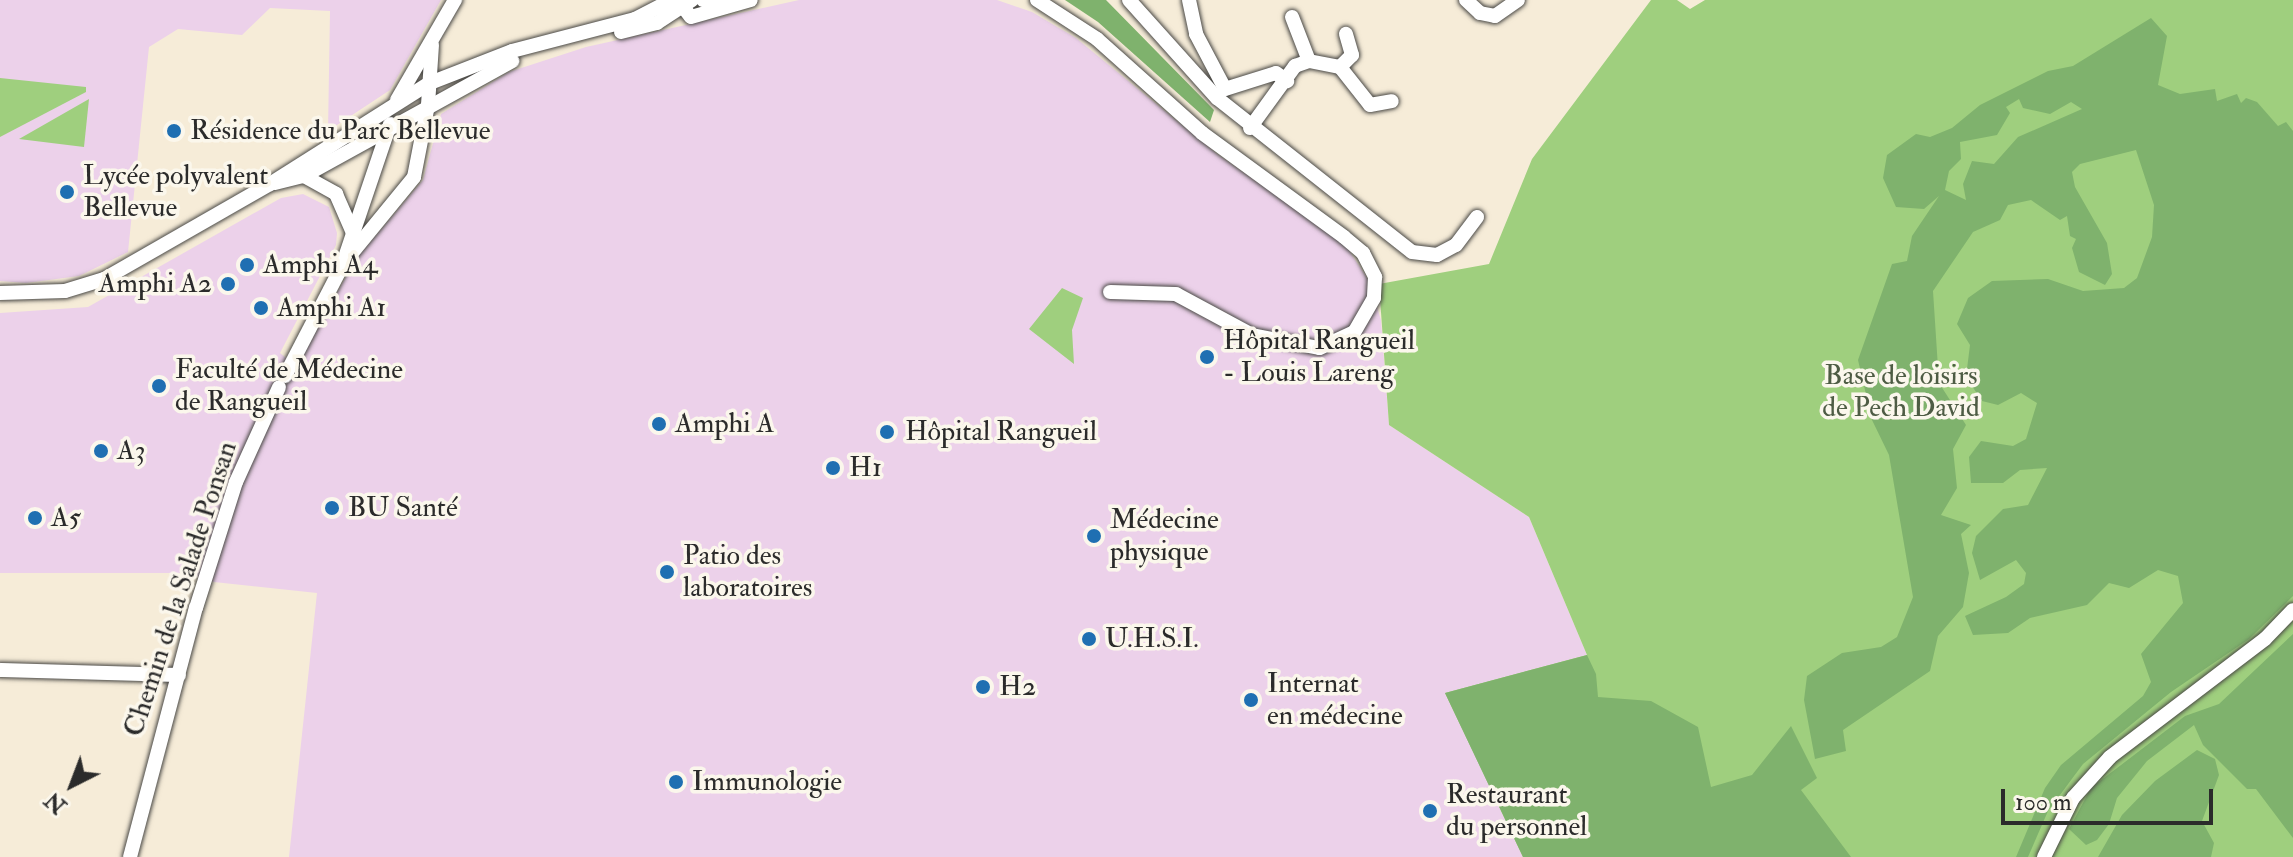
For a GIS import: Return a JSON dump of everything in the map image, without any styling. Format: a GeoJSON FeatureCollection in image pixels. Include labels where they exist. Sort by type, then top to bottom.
{"type":"FeatureCollection","features":[{"type":"Feature","properties":{"kind":"street"},"geometry":{"type":"LineString","coordinates":[[397,101],[455,0]]}},
{"type":"Feature","properties":{"kind":"street"},"geometry":{"type":"LineString","coordinates":[[703,0],[726,6]]}},
{"type":"Feature","properties":{"kind":"street"},"geometry":{"type":"LineString","coordinates":[[681,2],[702,16],[751,0]]}},
{"type":"Feature","properties":{"kind":"street"},"geometry":{"type":"LineString","coordinates":[[1037,0],[1097,39],[1202,133],[1344,237],[1363,253],[1375,277],[1374,298],[1354,332],[1319,348],[1252,335],[1176,294],[1110,292]]}},
{"type":"Feature","properties":{"kind":"street"},"geometry":{"type":"LineString","coordinates":[[1129,0],[1192,77],[1250,128],[1412,252],[1437,255],[1456,245],[1477,217]]}},
{"type":"Feature","properties":{"kind":"street"},"geometry":{"type":"LineString","coordinates":[[1189,0],[1196,34],[1225,89],[1276,73],[1287,81]]}},
{"type":"Feature","properties":{"kind":"street"},"geometry":{"type":"LineString","coordinates":[[1466,0],[1480,13],[1495,16],[1518,0]]}},
{"type":"Feature","properties":{"kind":"street"},"geometry":{"type":"LineString","coordinates":[[0,293],[65,291],[104,279],[270,184],[430,83],[512,51],[635,19],[681,2]]}},
{"type":"Feature","properties":{"kind":"street"},"geometry":{"type":"LineString","coordinates":[[270,184],[304,176],[513,60],[657,23],[681,2]]}},
{"type":"Feature","properties":{"kind":"street"},"geometry":{"type":"LineString","coordinates":[[1292,17],[1309,61]]}},
{"type":"Feature","properties":{"kind":"street"},"geometry":{"type":"LineString","coordinates":[[1340,67],[1352,55],[1346,34]]}},
{"type":"Feature","properties":{"kind":"street","name":"Chemin de la Salade Ponsan"},"geometry":{"type":"LineString","coordinates":[[342,266],[414,177],[428,105],[432,41]]}},
{"type":"Feature","properties":{"kind":"street"},"geometry":{"type":"LineString","coordinates":[[1250,128],[1295,66],[1309,61],[1340,67],[1370,105],[1392,101]]}},
{"type":"Feature","properties":{"kind":"street","name":"Chemin de la Salade Ponsan"},"geometry":{"type":"LineString","coordinates":[[130,857],[236,482],[282,382],[342,266],[397,101]]}},
{"type":"Feature","properties":{"kind":"street"},"geometry":{"type":"LineString","coordinates":[[304,176],[341,199],[353,233]]}},
{"type":"Feature","properties":{"kind":"street"},"geometry":{"type":"LineString","coordinates":[[2044,857],[2073,798],[2110,757],[2265,639],[2293,610]]}},
{"type":"Feature","properties":{"kind":"street"},"geometry":{"type":"LineString","coordinates":[[0,670],[179,675]]}},
{"type":"Feature","properties":{"kind":"shaded area","name":"Lycée polyvalent Bellevue"},"geometry":{"type":"Polygon","coordinates":[[[0,0],[441,0],[390,90],[328,131],[330,11],[270,8],[242,35],[178,29],[149,47],[128,252],[79,276],[26,283],[0,281],[0,0]]]}},
{"type":"Feature","properties":{"kind":"shaded area","name":"Hôpital Rangueil"},"geometry":{"type":"Polygon","coordinates":[[[799,0],[997,0],[1032,12],[1076,38],[1217,154],[1344,243],[1369,281],[1381,320],[1389,425],[1529,517],[1587,655],[1446,693],[1523,857],[289,857],[317,593],[214,582],[187,573],[0,573],[0,313],[88,307],[281,198],[303,194],[329,207],[337,233],[336,245],[280,353],[296,366],[356,259],[423,180],[441,114],[509,72],[586,47],[799,0]]]}},
{"type":"Feature","properties":{"kind":"green space"},"geometry":{"type":"Polygon","coordinates":[[[1065,0],[1106,0],[1214,110],[1210,122],[1098,22],[1065,0]]]}},
{"type":"Feature","properties":{"kind":"green space","name":"Base de loisirs de Pech David"},"geometry":{"type":"Polygon","coordinates":[[[1651,0],[1677,0],[1690,9],[1705,0],[2293,0],[2293,857],[1523,857],[1445,693],[1587,655],[1529,517],[1389,425],[1379,284],[1489,264],[1532,159],[1651,0]]]}},
{"type":"Feature","properties":{"kind":"green space"},"geometry":{"type":"Polygon","coordinates":[[[2151,18],[2167,36],[2158,85],[2180,94],[2215,89],[2217,101],[2237,94],[2241,103],[2246,98],[2257,102],[2278,126],[2286,122],[2293,131],[2293,596],[2249,639],[2171,692],[2083,764],[2048,811],[2028,857],[2016,857],[2045,788],[2061,765],[2143,696],[2151,682],[2141,654],[2183,603],[2178,576],[2158,570],[2129,588],[2109,583],[2087,605],[2030,618],[2008,633],[1973,635],[1965,616],[2006,597],[2024,584],[2026,573],[2016,560],[1980,580],[1972,553],[1976,536],[2003,509],[2028,505],[2047,468],[2020,470],[2003,483],[1971,483],[1969,457],[1981,441],[2013,446],[2026,439],[2037,403],[2021,393],[1998,405],[1982,401],[1966,377],[1970,345],[1957,324],[1968,298],[1992,281],[2048,279],[2083,291],[2124,288],[2137,278],[2152,237],[2154,205],[2136,150],[2080,164],[2072,172],[2075,187],[2107,243],[2112,274],[2105,285],[2079,272],[2072,248],[2076,239],[2070,236],[2067,216],[2060,220],[2031,200],[2008,205],[2000,220],[1973,232],[1933,291],[1939,383],[1966,425],[1953,449],[1957,488],[1941,515],[1971,525],[1961,534],[1969,573],[1963,607],[1938,636],[1930,671],[1843,730],[1846,751],[1815,759],[1804,700],[1807,676],[1842,653],[1881,647],[1897,637],[1913,597],[1889,455],[1872,420],[1858,360],[1892,264],[1907,261],[1912,236],[1939,196],[1924,209],[1896,207],[1883,178],[1887,155],[1916,134],[1930,137],[1952,128],[1980,105],[2048,71],[2073,66],[2151,18]],[[2019,99],[2006,107],[2010,113],[1997,135],[1960,142],[1961,159],[1949,171],[1945,190],[1966,200],[1963,184],[1972,161],[1994,164],[2018,137],[2082,109],[2071,102],[2050,114],[2023,108],[2019,99]]]}},
{"type":"Feature","properties":{"kind":"green space"},"geometry":{"type":"Polygon","coordinates":[[[0,78],[86,87],[86,92],[0,137],[0,78]]]}},
{"type":"Feature","properties":{"kind":"green space"},"geometry":{"type":"Polygon","coordinates":[[[89,99],[84,147],[19,139],[89,99]]]}},
{"type":"Feature","properties":{"kind":"green space"},"geometry":{"type":"Polygon","coordinates":[[[1062,288],[1083,298],[1072,330],[1074,364],[1029,329],[1062,288]]]}},
{"type":"Feature","properties":{"kind":"green space"},"geometry":{"type":"Polygon","coordinates":[[[2293,634],[2293,838],[2256,789],[2247,789],[2203,745],[2194,725],[2147,761],[2117,798],[2109,824],[2097,840],[2086,845],[2069,829],[2091,788],[2185,716],[2219,704],[2293,634]]]}},
{"type":"Feature","properties":{"kind":"green space"},"geometry":{"type":"Polygon","coordinates":[[[1587,655],[1596,674],[1598,697],[1651,701],[1698,727],[1711,787],[1752,775],[1791,726],[1817,778],[1801,790],[1851,857],[1523,857],[1445,693],[1587,655]]]}},
{"type":"Feature","properties":{"kind":"green space"},"geometry":{"type":"Polygon","coordinates":[[[2197,750],[2215,759],[2219,775],[2202,821],[2214,843],[2211,857],[2098,857],[2122,815],[2155,781],[2197,750]]]}},
{"type":"Feature","properties":{"kind":"place","name":"Résidence du Parc Bellevue"},"geometry":{"type":"Point","coordinates":[174,131]}},
{"type":"Feature","properties":{"kind":"place","name":"Lycée polyvalent Bellevue"},"geometry":{"type":"Point","coordinates":[67,192]}},
{"type":"Feature","properties":{"kind":"place","name":"Amphi A4"},"geometry":{"type":"Point","coordinates":[247,265]}},
{"type":"Feature","properties":{"kind":"place","name":"Amphi A2"},"geometry":{"type":"Point","coordinates":[228,284]}},
{"type":"Feature","properties":{"kind":"place","name":"Amphi A1"},"geometry":{"type":"Point","coordinates":[261,308]}},
{"type":"Feature","properties":{"kind":"place","name":"Hôpital Rangueil - Louis Lareng"},"geometry":{"type":"Point","coordinates":[1207,357]}},
{"type":"Feature","properties":{"kind":"place","name":"Faculté de Médecine de Rangueil"},"geometry":{"type":"Point","coordinates":[159,386]}},
{"type":"Feature","properties":{"kind":"place","name":"Amphi A"},"geometry":{"type":"Point","coordinates":[659,424]}},
{"type":"Feature","properties":{"kind":"place","name":"Hôpital Rangueil"},"geometry":{"type":"Point","coordinates":[887,432]}},
{"type":"Feature","properties":{"kind":"place","name":"A3"},"geometry":{"type":"Point","coordinates":[101,451]}},
{"type":"Feature","properties":{"kind":"place","name":"H1"},"geometry":{"type":"Point","coordinates":[833,468]}},
{"type":"Feature","properties":{"kind":"place","name":"BU Santé"},"geometry":{"type":"Point","coordinates":[332,508]}},
{"type":"Feature","properties":{"kind":"place","name":"A5"},"geometry":{"type":"Point","coordinates":[35,518]}},
{"type":"Feature","properties":{"kind":"place","name":"Médecine physique"},"geometry":{"type":"Point","coordinates":[1094,536]}},
{"type":"Feature","properties":{"kind":"place","name":"Patio des laboratoires"},"geometry":{"type":"Point","coordinates":[667,572]}},
{"type":"Feature","properties":{"kind":"place","name":"U.H.S.I."},"geometry":{"type":"Point","coordinates":[1089,639]}},
{"type":"Feature","properties":{"kind":"place","name":"H2"},"geometry":{"type":"Point","coordinates":[983,687]}},
{"type":"Feature","properties":{"kind":"place","name":"Internat en médecine"},"geometry":{"type":"Point","coordinates":[1251,700]}},
{"type":"Feature","properties":{"kind":"place","name":"Immunologie"},"geometry":{"type":"Point","coordinates":[676,782]}},
{"type":"Feature","properties":{"kind":"place","name":"Restaurant du personnel"},"geometry":{"type":"Point","coordinates":[1430,811]}}]}
